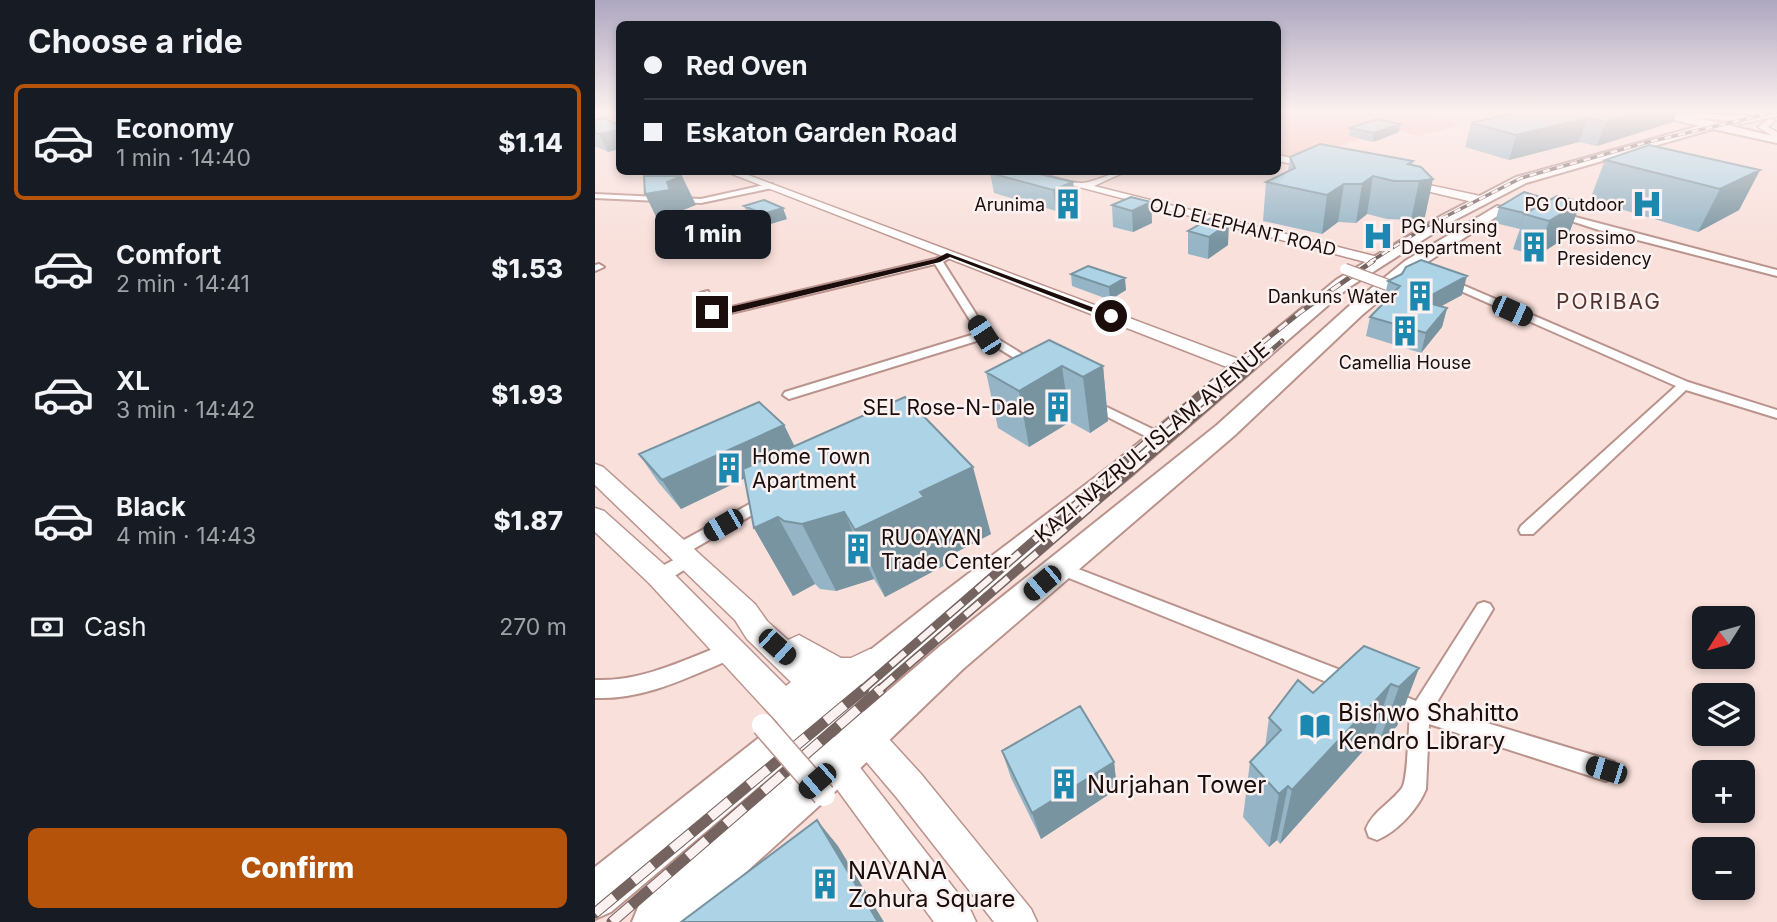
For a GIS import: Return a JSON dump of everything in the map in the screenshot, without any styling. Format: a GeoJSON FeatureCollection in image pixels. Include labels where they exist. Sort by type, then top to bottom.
{"type":"FeatureCollection","features":[{"type":"Feature","properties":{"kind":"highway","name":"KAZI NAZRUL ISLAM AVENUE"},"geometry":{"type":"LineString","coordinates":[[595,896],[800,708],[947,608],[1160,438],[1314,306],[1377,261],[1446,219],[1490,200],[1637,155]]}},
{"type":"Feature","properties":{"kind":"highway","name":"KAZI NAZRUL ISLAM AVENUE"},"geometry":{"type":"LineString","coordinates":[[656,922],[837,763],[951,658],[1226,430],[1355,311],[1423,270],[1490,200]]}},
{"type":"Feature","properties":{"kind":"main road"},"geometry":{"type":"LineString","coordinates":[[1281,161],[1334,171]]}},
{"type":"Feature","properties":{"kind":"main road"},"geometry":{"type":"LineString","coordinates":[[740,175],[944,258],[1243,367]]}},
{"type":"Feature","properties":{"kind":"main road","name":"OLD ELEPHANT ROAD"},"geometry":{"type":"LineString","coordinates":[[1039,175],[1377,261]]}},
{"type":"Feature","properties":{"kind":"main road"},"geometry":{"type":"LineString","coordinates":[[1084,186],[1112,175]]}},
{"type":"Feature","properties":{"kind":"main road"},"geometry":{"type":"LineString","coordinates":[[1393,183],[1470,193],[1490,200]]}},
{"type":"Feature","properties":{"kind":"main road"},"geometry":{"type":"LineString","coordinates":[[1393,183],[1490,200]]}},
{"type":"Feature","properties":{"kind":"main road"},"geometry":{"type":"LineString","coordinates":[[1393,183],[1440,204],[1448,213],[1446,219]]}},
{"type":"Feature","properties":{"kind":"main road"},"geometry":{"type":"LineString","coordinates":[[595,472],[745,612],[800,708],[837,763],[957,922]]}},
{"type":"Feature","properties":{"kind":"main road"},"geometry":{"type":"LineString","coordinates":[[595,516],[732,650],[800,708],[866,737],[1017,922]]}},
{"type":"Feature","properties":{"kind":"main road"},"geometry":{"type":"LineString","coordinates":[[745,612],[763,619],[829,671],[842,672],[865,667],[917,624],[947,608]]}},
{"type":"Feature","properties":{"kind":"street"},"geometry":{"type":"LineString","coordinates":[[595,196],[701,201],[769,186]]}},
{"type":"Feature","properties":{"kind":"street"},"geometry":{"type":"LineString","coordinates":[[1548,209],[1602,228],[1777,273]]}},
{"type":"Feature","properties":{"kind":"street"},"geometry":{"type":"LineString","coordinates":[[705,293],[712,312],[723,312],[944,258],[984,335],[1037,367],[1042,374]]}},
{"type":"Feature","properties":{"kind":"street"},"geometry":{"type":"LineString","coordinates":[[1345,269],[1394,287]]}},
{"type":"Feature","properties":{"kind":"street"},"geometry":{"type":"LineString","coordinates":[[1423,270],[1683,385],[1777,414]]}},
{"type":"Feature","properties":{"kind":"street"},"geometry":{"type":"LineString","coordinates":[[789,395],[984,335]]}},
{"type":"Feature","properties":{"kind":"street"},"geometry":{"type":"LineString","coordinates":[[1527,530],[1683,385]]}},
{"type":"Feature","properties":{"kind":"street"},"geometry":{"type":"LineString","coordinates":[[1081,398],[1160,438]]}},
{"type":"Feature","properties":{"kind":"street"},"geometry":{"type":"LineString","coordinates":[[659,576],[684,555],[774,495]]}},
{"type":"Feature","properties":{"kind":"street"},"geometry":{"type":"LineString","coordinates":[[1060,568],[1420,712],[1606,770]]}},
{"type":"Feature","properties":{"kind":"street"},"geometry":{"type":"LineString","coordinates":[[1377,829],[1400,808],[1415,789],[1420,712],[1484,609]]}},
{"type":"Feature","properties":{"kind":"street"},"geometry":{"type":"LineString","coordinates":[[595,689],[606,691],[654,681],[732,650]]}},
{"type":"Feature","properties":{"kind":"street"},"geometry":{"type":"LineString","coordinates":[[800,708],[824,794]]}},
{"type":"Feature","properties":{"kind":"building"},"geometry":{"type":"Polygon","coordinates":[[[1380,155],[1413,161],[1408,164],[1421,167],[1433,179],[1394,181],[1373,176],[1362,184],[1344,184],[1327,195],[1266,182],[1295,168],[1290,157],[1380,155]]]}},
{"type":"Feature","properties":{"kind":"building"},"geometry":{"type":"Polygon","coordinates":[[[1620,155],[1694,155],[1760,170],[1720,189],[1605,160],[1620,155]]]}},
{"type":"Feature","properties":{"kind":"building"},"geometry":{"type":"Polygon","coordinates":[[[997,175],[1044,175],[1073,182],[1053,190],[997,175]]]}},
{"type":"Feature","properties":{"kind":"building"},"geometry":{"type":"Polygon","coordinates":[[[644,176],[682,176],[667,182],[670,190],[645,194],[644,176]]]}},
{"type":"Feature","properties":{"kind":"building"},"geometry":{"type":"Polygon","coordinates":[[[1524,192],[1547,199],[1524,213],[1499,207],[1524,192]]]}},
{"type":"Feature","properties":{"kind":"building"},"geometry":{"type":"Polygon","coordinates":[[[1557,196],[1581,202],[1549,221],[1524,214],[1557,196]]]}},
{"type":"Feature","properties":{"kind":"building"},"geometry":{"type":"Polygon","coordinates":[[[1131,197],[1151,202],[1132,211],[1112,205],[1131,197]]]}},
{"type":"Feature","properties":{"kind":"building"},"geometry":{"type":"Polygon","coordinates":[[[764,200],[783,208],[763,214],[744,206],[764,200]]]}},
{"type":"Feature","properties":{"kind":"building"},"geometry":{"type":"Polygon","coordinates":[[[1211,218],[1229,223],[1209,237],[1188,231],[1211,218]]]}},
{"type":"Feature","properties":{"kind":"building"},"geometry":{"type":"Polygon","coordinates":[[[1421,260],[1467,276],[1421,301],[1447,308],[1426,333],[1370,317],[1400,286],[1388,281],[1402,274],[1406,267],[1421,260]]]}},
{"type":"Feature","properties":{"kind":"building"},"geometry":{"type":"Polygon","coordinates":[[[1088,266],[1125,278],[1109,287],[1071,274],[1088,266]]]}},
{"type":"Feature","properties":{"kind":"building"},"geometry":{"type":"Polygon","coordinates":[[[1049,340],[1103,366],[1083,377],[1062,366],[1019,391],[986,372],[1049,340]]]}},
{"type":"Feature","properties":{"kind":"building"},"geometry":{"type":"Polygon","coordinates":[[[905,397],[973,467],[920,492],[924,497],[855,530],[844,512],[802,524],[784,521],[778,517],[754,528],[743,469],[905,397]]]}},
{"type":"Feature","properties":{"kind":"building"},"geometry":{"type":"Polygon","coordinates":[[[759,402],[784,425],[662,480],[639,454],[759,402]]]}},
{"type":"Feature","properties":{"kind":"building"},"geometry":{"type":"Polygon","coordinates":[[[1364,646],[1419,668],[1399,687],[1391,684],[1292,790],[1288,786],[1279,794],[1250,762],[1281,730],[1269,718],[1298,680],[1313,693],[1364,646]]]}},
{"type":"Feature","properties":{"kind":"building"},"geometry":{"type":"Polygon","coordinates":[[[1080,706],[1114,762],[1032,813],[1002,751],[1080,706]]]}},
{"type":"Feature","properties":{"kind":"building"},"geometry":{"type":"Polygon","coordinates":[[[817,820],[878,922],[681,922],[817,820]]]}},
{"type":"Feature","properties":{"kind":"railway"},"geometry":{"type":"LineString","coordinates":[[1370,262],[1427,226],[1521,178],[1602,155]]}},
{"type":"Feature","properties":{"kind":"railway"},"geometry":{"type":"LineString","coordinates":[[1227,371],[1299,313],[1373,261]]}},
{"type":"Feature","properties":{"kind":"railway"},"geometry":{"type":"LineString","coordinates":[[1248,371],[1282,341]]}},
{"type":"Feature","properties":{"kind":"railway"},"geometry":{"type":"LineString","coordinates":[[1069,510],[1229,369]]}},
{"type":"Feature","properties":{"kind":"railway"},"geometry":{"type":"LineString","coordinates":[[1087,510],[1250,369]]}},
{"type":"Feature","properties":{"kind":"railway"},"geometry":{"type":"LineString","coordinates":[[862,690],[1071,508]]}},
{"type":"Feature","properties":{"kind":"railway"},"geometry":{"type":"LineString","coordinates":[[879,690],[1089,508]]}},
{"type":"Feature","properties":{"kind":"railway"},"geometry":{"type":"LineString","coordinates":[[595,913],[864,689]]}},
{"type":"Feature","properties":{"kind":"railway"},"geometry":{"type":"LineString","coordinates":[[612,922],[881,689]]}},
{"type":"Feature","properties":{"kind":"place","name":"Arunima"},"geometry":{"type":"Point","coordinates":[1068,204]}},
{"type":"Feature","properties":{"kind":"place","name":"PG Outdoor"},"geometry":{"type":"Point","coordinates":[1647,204]}},
{"type":"Feature","properties":{"kind":"place","name":"PG Nursing Department"},"geometry":{"type":"Point","coordinates":[1378,236]}},
{"type":"Feature","properties":{"kind":"place","name":"Prossimo Presidency"},"geometry":{"type":"Point","coordinates":[1534,247]}},
{"type":"Feature","properties":{"kind":"place","name":"Dankuns Water"},"geometry":{"type":"Point","coordinates":[1420,296]}},
{"type":"Feature","properties":{"kind":"place","name":"Camellia House"},"geometry":{"type":"Point","coordinates":[1405,331]}},
{"type":"Feature","properties":{"kind":"place","name":"SEL Rose-N-Dale"},"geometry":{"type":"Point","coordinates":[1058,407]}},
{"type":"Feature","properties":{"kind":"place","name":"Home Town Apartment"},"geometry":{"type":"Point","coordinates":[729,468]}},
{"type":"Feature","properties":{"kind":"place","name":"RUOAYAN Trade Center"},"geometry":{"type":"Point","coordinates":[858,549]}},
{"type":"Feature","properties":{"kind":"place","name":"Bishwo Shahitto Kendro Library"},"geometry":{"type":"Point","coordinates":[1315,726]}},
{"type":"Feature","properties":{"kind":"place","name":"Nurjahan Tower"},"geometry":{"type":"Point","coordinates":[1064,784]}},
{"type":"Feature","properties":{"kind":"place","name":"NAVANA Zohura Square"},"geometry":{"type":"Point","coordinates":[825,884]}},
{"type":"Feature","properties":{"kind":"district","name":"PORIBAG"},"geometry":{"type":"Point","coordinates":[1609,301]}},
{"type":"Feature","properties":{"kind":"route"},"geometry":{"type":"LineString","coordinates":[[712,312],[723,312],[938,261],[949,255],[1111,316]]}}]}
